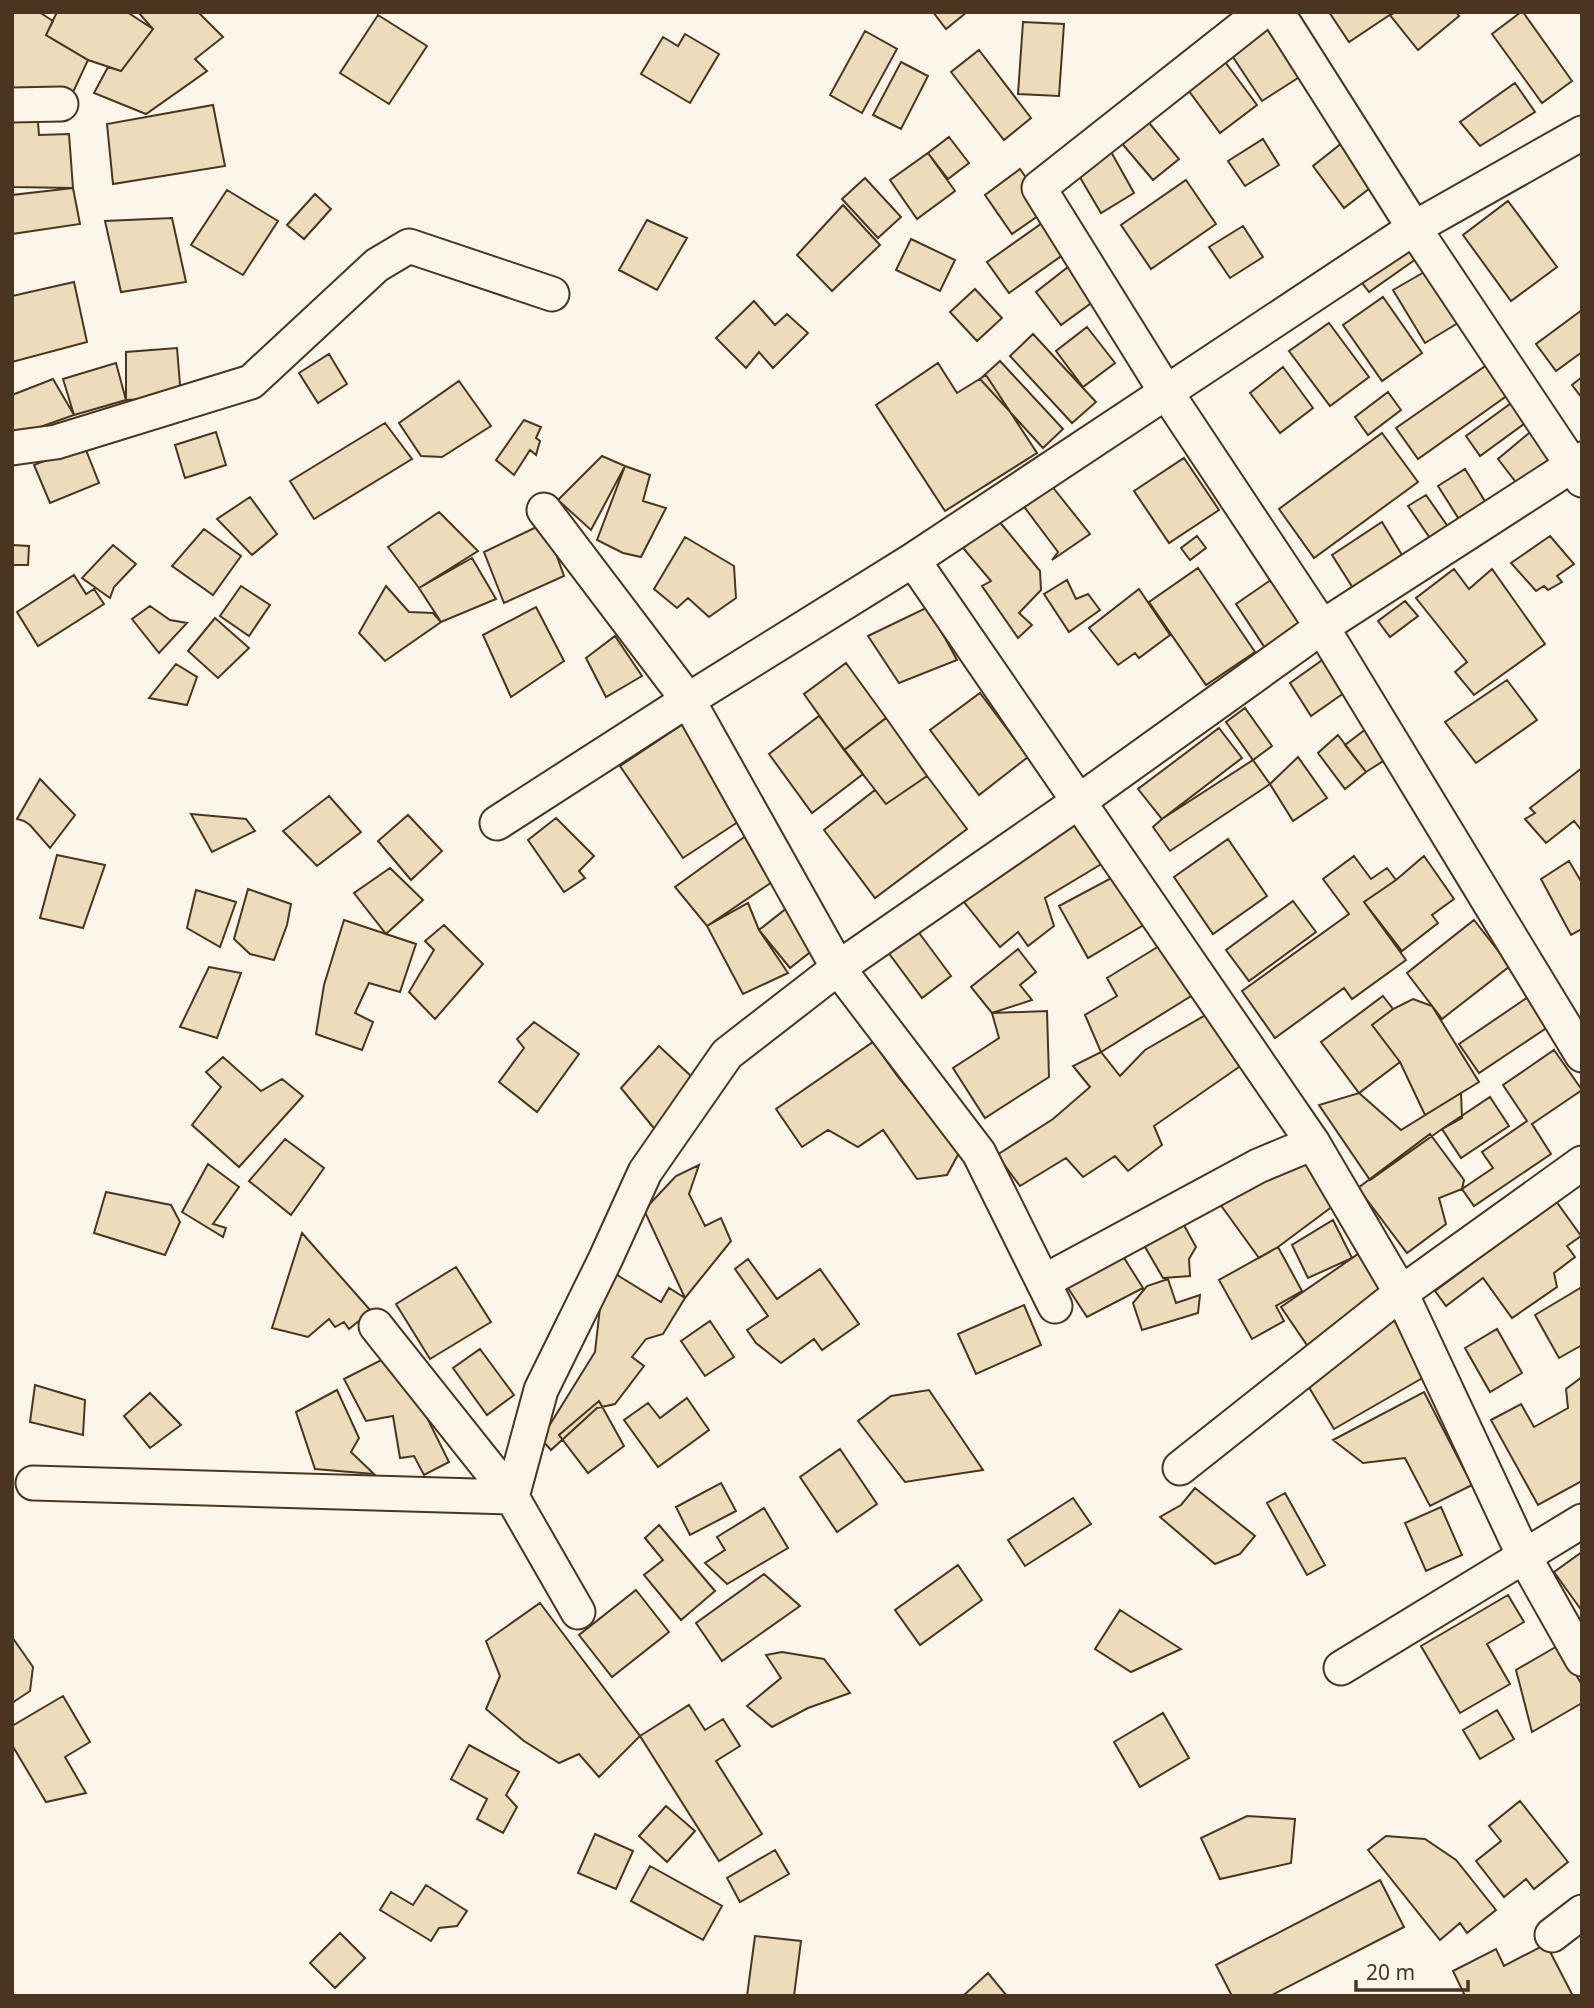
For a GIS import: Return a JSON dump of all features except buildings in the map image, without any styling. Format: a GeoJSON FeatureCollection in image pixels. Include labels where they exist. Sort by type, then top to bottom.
{"type":"FeatureCollection","features":[{"type":"Feature","properties":{"kind":"street"},"geometry":{"type":"LineString","coordinates":[[1262,12],[1039,188],[1166,392],[1322,627],[1582,1055]]}},
{"type":"Feature","properties":{"kind":"street"},"geometry":{"type":"LineString","coordinates":[[512,1497],[541,1390],[645,1172],[727,1054],[838,968],[1078,802],[1322,627],[1579,468],[1414,228],[1277,12]]}},
{"type":"Feature","properties":{"kind":"street"},"geometry":{"type":"LineString","coordinates":[[12,105],[61,104]]}},
{"type":"Feature","properties":{"kind":"street"},"geometry":{"type":"LineString","coordinates":[[497,823],[913,560],[1414,228],[1582,133]]}},
{"type":"Feature","properties":{"kind":"street"},"geometry":{"type":"LineString","coordinates":[[12,448],[57,442],[251,382],[377,265],[409,246],[552,294]]}},
{"type":"Feature","properties":{"kind":"street"},"geometry":{"type":"LineString","coordinates":[[544,510],[688,700],[838,968],[979,1153],[1049,1294],[1258,1166],[1313,1143]]}},
{"type":"Feature","properties":{"kind":"street"},"geometry":{"type":"LineString","coordinates":[[913,560],[1313,1143],[1401,1293],[1524,1556],[1582,1658]]}},
{"type":"Feature","properties":{"kind":"street"},"geometry":{"type":"LineString","coordinates":[[1180,1468],[1401,1293],[1582,1163]]}},
{"type":"Feature","properties":{"kind":"street"},"geometry":{"type":"LineString","coordinates":[[376,1326],[512,1497],[578,1612]]}},
{"type":"Feature","properties":{"kind":"street"},"geometry":{"type":"LineString","coordinates":[[33,1483],[512,1497]]}},
{"type":"Feature","properties":{"kind":"street"},"geometry":{"type":"LineString","coordinates":[[1341,1668],[1582,1521]]}},
{"type":"Feature","properties":{"kind":"street"},"geometry":{"type":"LineString","coordinates":[[1552,1935],[1582,1912]]}}]}
